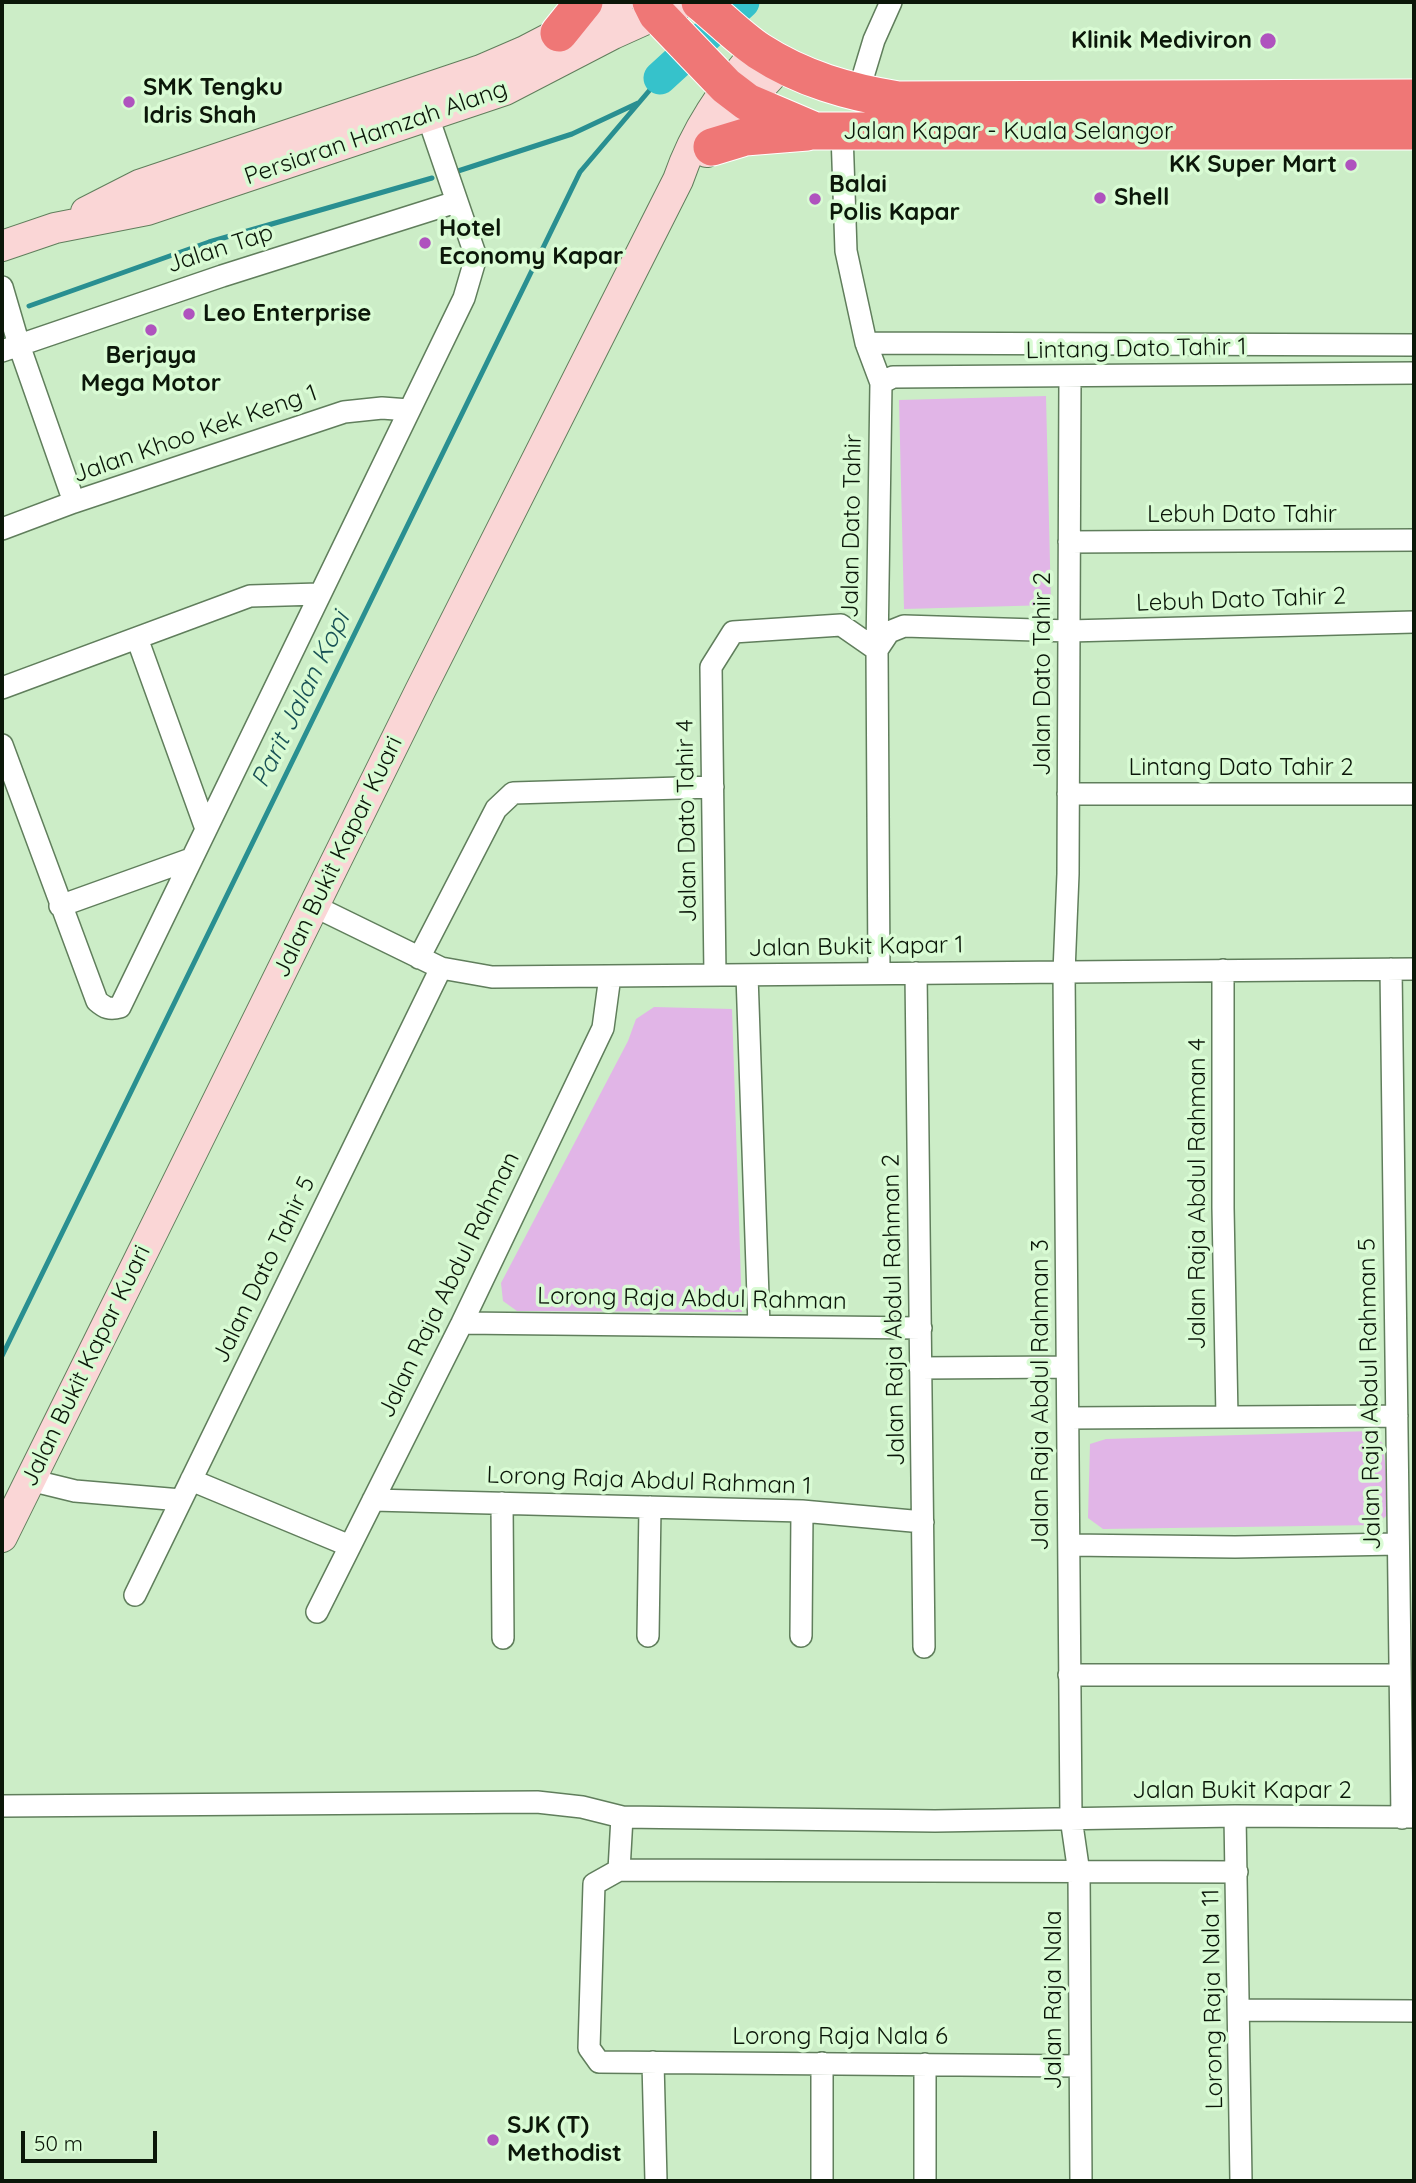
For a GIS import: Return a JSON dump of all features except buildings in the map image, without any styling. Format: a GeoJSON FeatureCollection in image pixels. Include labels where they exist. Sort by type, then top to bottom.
{"type":"FeatureCollection","features":[{"type":"Feature","properties":{"kind":"highway"},"geometry":{"type":"LineString","coordinates":[[559,33],[584,2]]}},
{"type":"Feature","properties":{"kind":"highway","name":"Jalan Kapar - Kuala Selangor"},"geometry":{"type":"LineString","coordinates":[[677,8],[836,87],[898,100],[1414,98]]}},
{"type":"Feature","properties":{"kind":"highway","name":"Jalan Kapar - Kuala Selangor"},"geometry":{"type":"LineString","coordinates":[[677,8],[731,89],[828,132],[1414,131]]}},
{"type":"Feature","properties":{"kind":"highway"},"geometry":{"type":"LineString","coordinates":[[712,148],[746,137],[828,132]]}},
{"type":"Feature","properties":{"kind":"street","name":"Persiaran Hamzah Alang"},"geometry":{"type":"LineString","coordinates":[[55,228],[139,185],[481,69],[525,51],[619,2]]}},
{"type":"Feature","properties":{"kind":"street"},"geometry":{"type":"LineString","coordinates":[[858,93],[874,40],[891,2]]}},
{"type":"Feature","properties":{"kind":"street","name":"Persiaran Hamzah Alang"},"geometry":{"type":"LineString","coordinates":[[2,246],[55,228],[148,210],[505,90],[613,34],[677,8]]}},
{"type":"Feature","properties":{"kind":"street","name":"Jalan Bukit Kapar Kuari"},"geometry":{"type":"LineString","coordinates":[[2,1537],[678,180],[686,155],[700,127],[763,53]]}},
{"type":"Feature","properties":{"kind":"street","name":"Jalan Bukit Kapar Kuari"},"geometry":{"type":"LineString","coordinates":[[678,180],[712,148],[731,89]]}},
{"type":"Feature","properties":{"kind":"street"},"geometry":{"type":"LineString","coordinates":[[2,745],[97,1001],[112,1009],[120,1007],[464,298],[476,257],[428,117]]}},
{"type":"Feature","properties":{"kind":"street"},"geometry":{"type":"LineString","coordinates":[[828,132],[846,251],[880,393]]}},
{"type":"Feature","properties":{"kind":"street","name":"Jalan Tap"},"geometry":{"type":"LineString","coordinates":[[10,348],[453,193]]}},
{"type":"Feature","properties":{"kind":"street"},"geometry":{"type":"LineString","coordinates":[[3,291],[13,321],[10,348],[74,502]]}},
{"type":"Feature","properties":{"kind":"street"},"geometry":{"type":"LineString","coordinates":[[866,343],[1414,345]]}},
{"type":"Feature","properties":{"kind":"street","name":"Lintang Dato Tahir 1"},"geometry":{"type":"LineString","coordinates":[[880,393],[893,377],[1414,373]]}},
{"type":"Feature","properties":{"kind":"street","name":"Jalan Dato Tahir 2"},"geometry":{"type":"LineString","coordinates":[[1064,972],[1068,794],[1070,377]]}},
{"type":"Feature","properties":{"kind":"street","name":"Jalan Dato Tahir"},"geometry":{"type":"LineString","coordinates":[[879,973],[877,650],[880,393]]}},
{"type":"Feature","properties":{"kind":"street","name":"Jalan Khoo Kek Keng 1"},"geometry":{"type":"LineString","coordinates":[[2,529],[74,502],[344,412],[382,408],[410,410]]}},
{"type":"Feature","properties":{"kind":"street","name":"Lebuh Dato Tahir"},"geometry":{"type":"LineString","coordinates":[[1069,542],[1414,540]]}},
{"type":"Feature","properties":{"kind":"street"},"geometry":{"type":"LineString","coordinates":[[2,688],[250,596],[320,594]]}},
{"type":"Feature","properties":{"kind":"street","name":"Lebuh Dato Tahir 2"},"geometry":{"type":"LineString","coordinates":[[877,650],[889,632],[904,626],[1069,631],[1414,622]]}},
{"type":"Feature","properties":{"kind":"street","name":"Jalan Dato Tahir 4"},"geometry":{"type":"LineString","coordinates":[[715,975],[711,667],[733,632],[841,625],[877,650]]}},
{"type":"Feature","properties":{"kind":"street"},"geometry":{"type":"LineString","coordinates":[[136,638],[206,829]]}},
{"type":"Feature","properties":{"kind":"street"},"geometry":{"type":"LineString","coordinates":[[419,958],[496,809],[513,793],[713,787]]}},
{"type":"Feature","properties":{"kind":"street","name":"Lintang Dato Tahir 2"},"geometry":{"type":"LineString","coordinates":[[1068,794],[1414,794]]}},
{"type":"Feature","properties":{"kind":"street"},"geometry":{"type":"LineString","coordinates":[[60,906],[191,859]]}},
{"type":"Feature","properties":{"kind":"street","name":"Jalan Bukit Kapar 1"},"geometry":{"type":"LineString","coordinates":[[314,906],[441,968],[492,977],[1414,969]]}},
{"type":"Feature","properties":{"kind":"street","name":"Jalan Dato Tahir 5"},"geometry":{"type":"LineString","coordinates":[[135,1595],[441,968]]}},
{"type":"Feature","properties":{"kind":"street","name":"Jalan Raja Abdul Rahman 5"},"geometry":{"type":"LineString","coordinates":[[1391,969],[1404,1152],[1405,1317],[1397,1416],[1406,1483],[1398,1544],[1407,1647],[1400,1675],[1408,1817]]}},
{"type":"Feature","properties":{"kind":"street","name":"Jalan Raja Abdul Rahman 4"},"geometry":{"type":"LineString","coordinates":[[1223,970],[1223,1208],[1227,1417]]}},
{"type":"Feature","properties":{"kind":"street","name":"Jalan Raja Abdul Rahman 3"},"geometry":{"type":"LineString","coordinates":[[1064,972],[1071,1818]]}},
{"type":"Feature","properties":{"kind":"street","name":"Jalan Raja Abdul Rahman 2"},"geometry":{"type":"LineString","coordinates":[[916,973],[924,1647]]}},
{"type":"Feature","properties":{"kind":"street"},"geometry":{"type":"LineString","coordinates":[[747,975],[759,1326]]}},
{"type":"Feature","properties":{"kind":"street","name":"Jalan Raja Abdul Rahman"},"geometry":{"type":"LineString","coordinates":[[317,1612],[462,1323],[603,1028],[610,976]]}},
{"type":"Feature","properties":{"kind":"street","name":"Lorong Raja Abdul Rahman"},"geometry":{"type":"LineString","coordinates":[[462,1323],[920,1328]]}},
{"type":"Feature","properties":{"kind":"street"},"geometry":{"type":"LineString","coordinates":[[920,1368],[1067,1367]]}},
{"type":"Feature","properties":{"kind":"street"},"geometry":{"type":"LineString","coordinates":[[1068,1418],[1397,1416]]}},
{"type":"Feature","properties":{"kind":"street"},"geometry":{"type":"LineString","coordinates":[[30,1480],[75,1491],[181,1500]]}},
{"type":"Feature","properties":{"kind":"street"},"geometry":{"type":"LineString","coordinates":[[191,1480],[350,1546]]}},
{"type":"Feature","properties":{"kind":"street","name":"Lorong Raja Abdul Rahman 1"},"geometry":{"type":"LineString","coordinates":[[373,1500],[802,1511],[923,1522]]}},
{"type":"Feature","properties":{"kind":"street"},"geometry":{"type":"LineString","coordinates":[[502,1503],[503,1638]]}},
{"type":"Feature","properties":{"kind":"street"},"geometry":{"type":"LineString","coordinates":[[648,1636],[650,1507]]}},
{"type":"Feature","properties":{"kind":"street"},"geometry":{"type":"LineString","coordinates":[[801,1636],[802,1511]]}},
{"type":"Feature","properties":{"kind":"street"},"geometry":{"type":"LineString","coordinates":[[1069,1545],[1398,1544]]}},
{"type":"Feature","properties":{"kind":"street"},"geometry":{"type":"LineString","coordinates":[[1069,1675],[1400,1675]]}},
{"type":"Feature","properties":{"kind":"street","name":"Jalan Bukit Kapar 2"},"geometry":{"type":"LineString","coordinates":[[2,1806],[537,1802],[582,1807],[622,1817],[935,1821],[1235,1816],[1408,1817]]}},
{"type":"Feature","properties":{"kind":"street","name":"Lorong Raja Nala 11"},"geometry":{"type":"LineString","coordinates":[[1235,1816],[1241,2181]]}},
{"type":"Feature","properties":{"kind":"street"},"geometry":{"type":"LineString","coordinates":[[622,1817],[619,1870],[1237,1872]]}},
{"type":"Feature","properties":{"kind":"street","name":"Jalan Raja Nala"},"geometry":{"type":"LineString","coordinates":[[1071,1818],[1079,1872],[1081,2181]]}},
{"type":"Feature","properties":{"kind":"street","name":"Lorong Raja Nala 6"},"geometry":{"type":"LineString","coordinates":[[619,1870],[594,1884],[589,2048],[599,2062],[1080,2066]]}},
{"type":"Feature","properties":{"kind":"street"},"geometry":{"type":"LineString","coordinates":[[1239,2011],[1414,2011]]}},
{"type":"Feature","properties":{"kind":"street"},"geometry":{"type":"LineString","coordinates":[[653,2062],[656,2181]]}},
{"type":"Feature","properties":{"kind":"street"},"geometry":{"type":"LineString","coordinates":[[822,2063],[822,2181]]}},
{"type":"Feature","properties":{"kind":"street"},"geometry":{"type":"LineString","coordinates":[[925,2064],[925,2181]]}},
{"type":"Feature","properties":{"kind":"shaded area"},"geometry":{"type":"Polygon","coordinates":[[[1046,396],[1051,605],[904,609],[899,400],[1046,396]]]}},
{"type":"Feature","properties":{"kind":"shaded area"},"geometry":{"type":"Polygon","coordinates":[[[654,1007],[732,1009],[742,1312],[517,1311],[503,1301],[501,1283],[628,1041],[636,1019],[654,1007]]]}},
{"type":"Feature","properties":{"kind":"shaded area"},"geometry":{"type":"Polygon","coordinates":[[[1372,1431],[1383,1444],[1390,1513],[1375,1525],[1103,1529],[1088,1518],[1090,1444],[1106,1439],[1372,1431]]]}},
{"type":"Feature","properties":{"kind":"waterway"},"geometry":{"type":"LineString","coordinates":[[660,78],[743,2]]}},
{"type":"Feature","properties":{"kind":"waterway","name":"Parit Jalan Kopi"},"geometry":{"type":"LineString","coordinates":[[2,1356],[580,172],[660,78]]}},
{"type":"Feature","properties":{"kind":"waterway"},"geometry":{"type":"LineString","coordinates":[[458,171],[572,134],[638,103]]}},
{"type":"Feature","properties":{"kind":"waterway"},"geometry":{"type":"LineString","coordinates":[[29,306],[209,242],[432,178]]}},
{"type":"Feature","properties":{"kind":"place","name":"Klinik Mediviron"},"geometry":{"type":"Point","coordinates":[1268,41]}},
{"type":"Feature","properties":{"kind":"place","name":"SMK Tengku Idris Shah"},"geometry":{"type":"Point","coordinates":[129,102]}},
{"type":"Feature","properties":{"kind":"place","name":"KK Super Mart"},"geometry":{"type":"Point","coordinates":[1351,165]}},
{"type":"Feature","properties":{"kind":"place","name":"Shell"},"geometry":{"type":"Point","coordinates":[1100,198]}},
{"type":"Feature","properties":{"kind":"place","name":"Balai Polis Kapar"},"geometry":{"type":"Point","coordinates":[815,199]}},
{"type":"Feature","properties":{"kind":"place","name":"Hotel Economy Kapar"},"geometry":{"type":"Point","coordinates":[425,243]}},
{"type":"Feature","properties":{"kind":"place","name":"Leo Enterprise"},"geometry":{"type":"Point","coordinates":[189,314]}},
{"type":"Feature","properties":{"kind":"place","name":"Berjaya Mega Motor"},"geometry":{"type":"Point","coordinates":[151,330]}},
{"type":"Feature","properties":{"kind":"place","name":"SJK (T) Methodist"},"geometry":{"type":"Point","coordinates":[493,2140]}}]}
